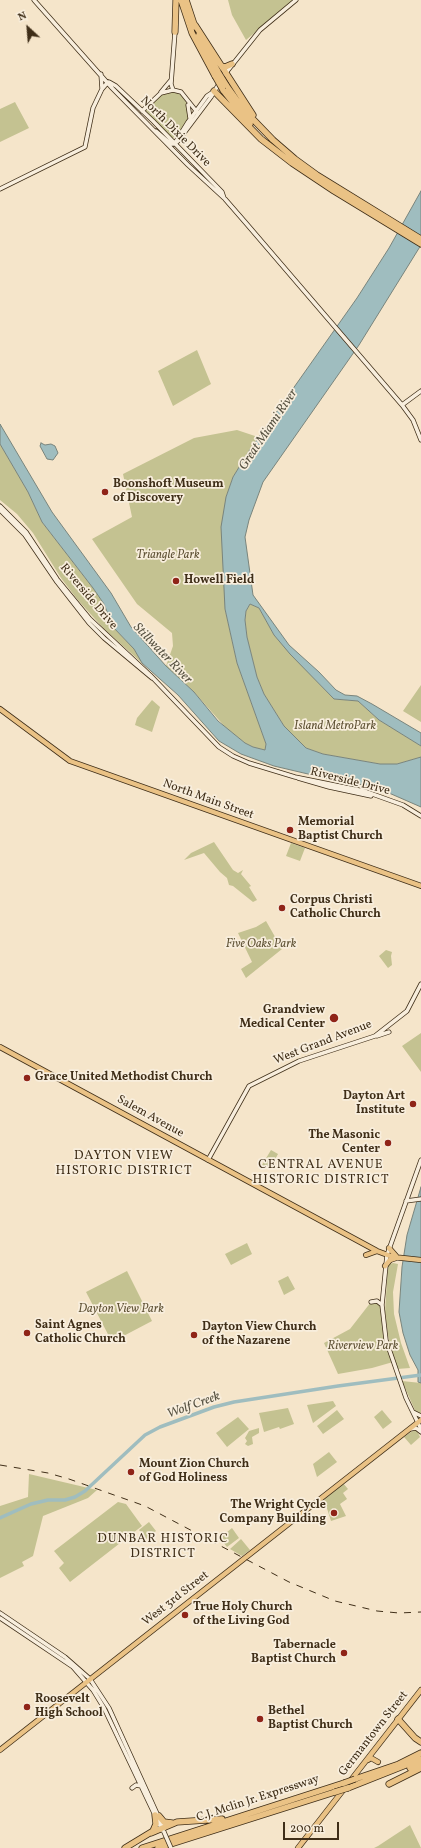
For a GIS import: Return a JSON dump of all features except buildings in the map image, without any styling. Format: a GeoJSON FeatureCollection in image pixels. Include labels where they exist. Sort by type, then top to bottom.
{"type":"FeatureCollection","features":[{"type":"Feature","properties":{"kind":"highway"},"geometry":{"type":"LineString","coordinates":[[175,32],[176,0]]}},
{"type":"Feature","properties":{"kind":"highway"},"geometry":{"type":"LineString","coordinates":[[181,0],[192,32],[216,74],[247,120],[282,154]]}},
{"type":"Feature","properties":{"kind":"highway"},"geometry":{"type":"LineString","coordinates":[[186,0],[216,74]]}},
{"type":"Feature","properties":{"kind":"highway"},"geometry":{"type":"LineString","coordinates":[[195,25],[258,124]]}},
{"type":"Feature","properties":{"kind":"highway"},"geometry":{"type":"LineString","coordinates":[[222,66],[225,67],[232,64]]}},
{"type":"Feature","properties":{"kind":"highway"},"geometry":{"type":"LineString","coordinates":[[225,87],[244,110],[308,172]]}},
{"type":"Feature","properties":{"kind":"highway"},"geometry":{"type":"LineString","coordinates":[[214,91],[261,139],[308,172],[418,240],[421,245]]}},
{"type":"Feature","properties":{"kind":"highway"},"geometry":{"type":"LineString","coordinates":[[398,1720],[415,1738],[421,1742]]}},
{"type":"Feature","properties":{"kind":"highway"},"geometry":{"type":"LineString","coordinates":[[384,1774],[391,1767],[421,1754]]}},
{"type":"Feature","properties":{"kind":"highway","name":"C.J. Mclin Jr. Expressway"},"geometry":{"type":"LineString","coordinates":[[158,1848],[180,1842],[308,1797],[346,1785],[374,1779],[421,1759]]}},
{"type":"Feature","properties":{"kind":"highway"},"geometry":{"type":"LineString","coordinates":[[384,1774],[421,1764]]}},
{"type":"Feature","properties":{"kind":"highway"},"geometry":{"type":"LineString","coordinates":[[389,1784],[421,1768]]}},
{"type":"Feature","properties":{"kind":"highway","name":"C.J. Mclin Jr. Expressway"},"geometry":{"type":"LineString","coordinates":[[142,1848],[236,1817],[308,1797],[335,1792],[355,1779],[384,1774]]}},
{"type":"Feature","properties":{"kind":"highway"},"geometry":{"type":"LineString","coordinates":[[157,1816],[164,1822],[172,1823],[236,1817]]}},
{"type":"Feature","properties":{"kind":"highway"},"geometry":{"type":"LineString","coordinates":[[151,1833],[156,1824],[157,1816]]}},
{"type":"Feature","properties":{"kind":"highway"},"geometry":{"type":"LineString","coordinates":[[125,1848],[172,1823]]}},
{"type":"Feature","properties":{"kind":"highway"},"geometry":{"type":"LineString","coordinates":[[165,1848],[180,1842]]}},
{"type":"Feature","properties":{"kind":"main road","name":"North Dixie Drive"},"geometry":{"type":"LineString","coordinates":[[34,0],[143,120],[225,199],[329,318],[402,405],[413,420],[421,440]]}},
{"type":"Feature","properties":{"kind":"main road"},"geometry":{"type":"LineString","coordinates":[[174,144],[188,129],[232,64],[260,30],[296,0]]}},
{"type":"Feature","properties":{"kind":"main road"},"geometry":{"type":"LineString","coordinates":[[173,90],[171,87],[171,79],[175,32]]}},
{"type":"Feature","properties":{"kind":"main road"},"geometry":{"type":"LineString","coordinates":[[0,189],[85,147],[91,114],[103,84],[101,74]]}},
{"type":"Feature","properties":{"kind":"main road"},"geometry":{"type":"LineString","coordinates":[[142,111],[159,95],[171,79]]}},
{"type":"Feature","properties":{"kind":"main road","name":"North Dixie Drive"},"geometry":{"type":"LineString","coordinates":[[108,82],[116,86],[142,111],[222,192],[225,199]]}},
{"type":"Feature","properties":{"kind":"main road"},"geometry":{"type":"LineString","coordinates":[[101,91],[108,82]]}},
{"type":"Feature","properties":{"kind":"main road"},"geometry":{"type":"LineString","coordinates":[[116,91],[117,90],[123,93]]}},
{"type":"Feature","properties":{"kind":"main road"},"geometry":{"type":"LineString","coordinates":[[159,95],[166,91],[173,90],[181,92],[188,102],[198,110]]}},
{"type":"Feature","properties":{"kind":"main road"},"geometry":{"type":"LineString","coordinates":[[188,129],[207,96],[214,91]]}},
{"type":"Feature","properties":{"kind":"main road"},"geometry":{"type":"LineString","coordinates":[[188,165],[187,161],[175,149],[174,144],[190,119],[209,100]]}},
{"type":"Feature","properties":{"kind":"main road"},"geometry":{"type":"LineString","coordinates":[[188,102],[191,115],[190,119]]}},
{"type":"Feature","properties":{"kind":"main road"},"geometry":{"type":"LineString","coordinates":[[143,120],[148,118],[157,126]]}},
{"type":"Feature","properties":{"kind":"main road"},"geometry":{"type":"LineString","coordinates":[[150,127],[160,133],[171,144],[174,144]]}},
{"type":"Feature","properties":{"kind":"main road"},"geometry":{"type":"LineString","coordinates":[[168,137],[175,138],[180,134]]}},
{"type":"Feature","properties":{"kind":"main road"},"geometry":{"type":"LineString","coordinates":[[180,139],[180,148],[184,154]]}},
{"type":"Feature","properties":{"kind":"main road"},"geometry":{"type":"LineString","coordinates":[[402,405],[421,391]]}},
{"type":"Feature","properties":{"kind":"main road","name":"Riverside Drive"},"geometry":{"type":"LineString","coordinates":[[0,506],[26,532],[58,579],[90,619],[152,678],[219,747],[244,761],[295,777],[366,792],[403,805],[421,817]]}},
{"type":"Feature","properties":{"kind":"main road","name":"Riverside Drive"},"geometry":{"type":"LineString","coordinates":[[0,510],[29,540],[57,582],[89,623],[148,677],[152,678]]}},
{"type":"Feature","properties":{"kind":"main road","name":"North Main Street"},"geometry":{"type":"LineString","coordinates":[[0,709],[70,761],[421,886]]}},
{"type":"Feature","properties":{"kind":"main road","name":"West Grand Avenue"},"geometry":{"type":"LineString","coordinates":[[208,1160],[249,1086],[299,1061],[372,1037],[407,1011],[421,984]]}},
{"type":"Feature","properties":{"kind":"main road"},"geometry":{"type":"LineString","coordinates":[[372,1037],[389,1032]]}},
{"type":"Feature","properties":{"kind":"main road","name":"Salem Avenue"},"geometry":{"type":"LineString","coordinates":[[0,1046],[368,1247],[387,1255],[421,1260]]}},
{"type":"Feature","properties":{"kind":"main road"},"geometry":{"type":"LineString","coordinates":[[421,1160],[387,1255],[382,1305],[385,1336],[401,1385],[413,1412],[419,1421],[421,1430]]}},
{"type":"Feature","properties":{"kind":"main road"},"geometry":{"type":"LineString","coordinates":[[408,1194],[413,1199]]}},
{"type":"Feature","properties":{"kind":"main road"},"geometry":{"type":"LineString","coordinates":[[406,1201],[421,1199]]}},
{"type":"Feature","properties":{"kind":"main road"},"geometry":{"type":"LineString","coordinates":[[368,1247],[369,1252],[366,1255],[377,1251]]}},
{"type":"Feature","properties":{"kind":"main road"},"geometry":{"type":"LineString","coordinates":[[385,1266],[390,1260],[397,1257],[389,1248]]}},
{"type":"Feature","properties":{"kind":"main road"},"geometry":{"type":"LineString","coordinates":[[371,1302],[377,1301],[382,1305]]}},
{"type":"Feature","properties":{"kind":"main road"},"geometry":{"type":"LineString","coordinates":[[413,1412],[421,1416]]}},
{"type":"Feature","properties":{"kind":"main road","name":"West 3rd Street"},"geometry":{"type":"LineString","coordinates":[[0,1750],[419,1421]]}},
{"type":"Feature","properties":{"kind":"main road"},"geometry":{"type":"LineString","coordinates":[[407,1430],[416,1428],[421,1430]]}},
{"type":"Feature","properties":{"kind":"main road"},"geometry":{"type":"LineString","coordinates":[[0,1613],[65,1657],[84,1673],[89,1675],[98,1673]]}},
{"type":"Feature","properties":{"kind":"main road"},"geometry":{"type":"LineString","coordinates":[[0,1618],[73,1667],[88,1681],[108,1706],[172,1848]]}},
{"type":"Feature","properties":{"kind":"main road"},"geometry":{"type":"LineString","coordinates":[[84,1673],[103,1705],[141,1786],[157,1816]]}},
{"type":"Feature","properties":{"kind":"main road","name":"Germantown Street"},"geometry":{"type":"LineString","coordinates":[[298,1848],[421,1690]]}},
{"type":"Feature","properties":{"kind":"main road"},"geometry":{"type":"LineString","coordinates":[[366,1761],[371,1758],[378,1762]]}},
{"type":"Feature","properties":{"kind":"main road"},"geometry":{"type":"LineString","coordinates":[[132,1788],[136,1785],[141,1786]]}},
{"type":"Feature","properties":{"kind":"green space"},"geometry":{"type":"Polygon","coordinates":[[[228,0],[294,0],[246,40],[232,15],[228,0]]]}},
{"type":"Feature","properties":{"kind":"green space"},"geometry":{"type":"Polygon","coordinates":[[[172,91],[184,97],[189,109],[189,118],[179,133],[171,138],[145,111],[161,95],[172,91]]]}},
{"type":"Feature","properties":{"kind":"green space"},"geometry":{"type":"Polygon","coordinates":[[[15,102],[29,128],[0,142],[0,109],[15,102]]]}},
{"type":"Feature","properties":{"kind":"green space"},"geometry":{"type":"Polygon","coordinates":[[[197,350],[211,384],[173,406],[158,371],[197,350]]]}},
{"type":"Feature","properties":{"kind":"green space","name":"Triangle Park"},"geometry":{"type":"Polygon","coordinates":[[[237,430],[258,437],[233,477],[226,497],[225,609],[237,663],[266,744],[265,750],[245,743],[226,728],[194,692],[166,666],[173,646],[172,633],[137,604],[92,539],[132,517],[123,474],[194,438],[237,430]]]}},
{"type":"Feature","properties":{"kind":"green space"},"geometry":{"type":"Polygon","coordinates":[[[0,444],[28,492],[42,522],[93,588],[104,604],[113,627],[134,649],[142,663],[104,629],[77,599],[61,578],[33,533],[17,514],[0,500],[0,444]]]}},
{"type":"Feature","properties":{"kind":"green space","name":"Island MetroPark"},"geometry":{"type":"Polygon","coordinates":[[[250,604],[259,608],[274,635],[334,699],[358,701],[379,720],[421,746],[421,757],[397,764],[380,764],[323,754],[306,748],[284,726],[264,694],[257,677],[247,637],[245,620],[246,611],[250,604]]]}},
{"type":"Feature","properties":{"kind":"green space"},"geometry":{"type":"Polygon","coordinates":[[[421,685],[421,722],[403,711],[421,685]]]}},
{"type":"Feature","properties":{"kind":"green space"},"geometry":{"type":"Polygon","coordinates":[[[152,700],[160,707],[152,732],[135,725],[137,718],[152,700]]]}},
{"type":"Feature","properties":{"kind":"green space"},"geometry":{"type":"Polygon","coordinates":[[[214,842],[233,870],[238,873],[243,870],[241,874],[251,886],[249,887],[257,900],[253,902],[233,886],[229,885],[227,878],[204,853],[184,860],[191,853],[214,842]]]}},
{"type":"Feature","properties":{"kind":"green space"},"geometry":{"type":"Polygon","coordinates":[[[291,843],[305,848],[300,861],[286,856],[291,843]]]}},
{"type":"Feature","properties":{"kind":"green space","name":"Five Oaks Park"},"geometry":{"type":"Polygon","coordinates":[[[266,921],[282,949],[246,978],[241,969],[252,962],[238,933],[256,927],[266,921]]]}},
{"type":"Feature","properties":{"kind":"green space"},"geometry":{"type":"Polygon","coordinates":[[[386,950],[392,952],[392,965],[388,968],[379,956],[386,950]]]}},
{"type":"Feature","properties":{"kind":"green space"},"geometry":{"type":"Polygon","coordinates":[[[421,1033],[421,1072],[402,1046],[421,1033]]]}},
{"type":"Feature","properties":{"kind":"green space"},"geometry":{"type":"Polygon","coordinates":[[[271,1150],[278,1154],[270,1169],[262,1165],[271,1150]]]}},
{"type":"Feature","properties":{"kind":"green space"},"geometry":{"type":"Polygon","coordinates":[[[247,1243],[252,1254],[231,1265],[225,1254],[247,1243]]]}},
{"type":"Feature","properties":{"kind":"green space"},"geometry":{"type":"Polygon","coordinates":[[[393,1263],[398,1264],[393,1292],[394,1314],[401,1343],[410,1368],[397,1369],[388,1336],[385,1312],[388,1265],[393,1263]]]}},
{"type":"Feature","properties":{"kind":"green space","name":"Dayton View Park"},"geometry":{"type":"Polygon","coordinates":[[[127,1271],[152,1321],[112,1342],[86,1292],[127,1271]]]}},
{"type":"Feature","properties":{"kind":"green space"},"geometry":{"type":"Polygon","coordinates":[[[288,1276],[295,1289],[284,1295],[278,1281],[288,1276]]]}},
{"type":"Feature","properties":{"kind":"green space","name":"Riverview Park"},"geometry":{"type":"Polygon","coordinates":[[[375,1301],[382,1305],[384,1329],[393,1362],[372,1368],[338,1374],[324,1343],[350,1329],[371,1302],[375,1301]]]}},
{"type":"Feature","properties":{"kind":"green space"},"geometry":{"type":"Polygon","coordinates":[[[402,1381],[421,1383],[421,1415],[416,1413],[402,1381]]]}},
{"type":"Feature","properties":{"kind":"green space"},"geometry":{"type":"Polygon","coordinates":[[[333,1401],[336,1406],[313,1423],[307,1405],[333,1401]]]}},
{"type":"Feature","properties":{"kind":"green space"},"geometry":{"type":"Polygon","coordinates":[[[288,1408],[294,1424],[280,1429],[279,1427],[264,1432],[259,1413],[288,1408]]]}},
{"type":"Feature","properties":{"kind":"green space"},"geometry":{"type":"Polygon","coordinates":[[[337,1410],[344,1419],[323,1434],[317,1426],[337,1410]]]}},
{"type":"Feature","properties":{"kind":"green space"},"geometry":{"type":"Polygon","coordinates":[[[382,1410],[392,1422],[383,1429],[374,1417],[382,1410]]]}},
{"type":"Feature","properties":{"kind":"green space"},"geometry":{"type":"Polygon","coordinates":[[[238,1417],[249,1429],[227,1447],[216,1433],[238,1417]]]}},
{"type":"Feature","properties":{"kind":"green space"},"geometry":{"type":"Polygon","coordinates":[[[259,1428],[259,1433],[252,1437],[253,1444],[248,1446],[245,1444],[247,1441],[245,1438],[249,1431],[259,1428]]]}},
{"type":"Feature","properties":{"kind":"green space"},"geometry":{"type":"Polygon","coordinates":[[[414,1430],[417,1431],[420,1437],[411,1445],[404,1437],[414,1430]]]}},
{"type":"Feature","properties":{"kind":"green space"},"geometry":{"type":"Polygon","coordinates":[[[329,1452],[337,1462],[317,1477],[313,1464],[329,1452]]]}},
{"type":"Feature","properties":{"kind":"green space"},"geometry":{"type":"Polygon","coordinates":[[[29,1474],[97,1490],[88,1498],[43,1516],[33,1556],[22,1562],[24,1566],[0,1578],[0,1506],[28,1497],[29,1474]]]}},
{"type":"Feature","properties":{"kind":"green space"},"geometry":{"type":"Polygon","coordinates":[[[343,1483],[348,1489],[343,1493],[347,1499],[340,1504],[346,1516],[331,1521],[324,1499],[343,1483]]]}},
{"type":"Feature","properties":{"kind":"green space"},"geometry":{"type":"Polygon","coordinates":[[[118,1502],[126,1504],[142,1526],[70,1582],[59,1568],[64,1563],[54,1551],[118,1502]]]}},
{"type":"Feature","properties":{"kind":"green space"},"geometry":{"type":"Polygon","coordinates":[[[149,1522],[156,1531],[146,1539],[139,1530],[149,1522]]]}},
{"type":"Feature","properties":{"kind":"green space"},"geometry":{"type":"Polygon","coordinates":[[[232,1528],[239,1538],[227,1547],[220,1538],[232,1528]]]}},
{"type":"Feature","properties":{"kind":"green space"},"geometry":{"type":"Polygon","coordinates":[[[241,1539],[250,1550],[242,1556],[230,1549],[241,1539]]]}},
{"type":"Feature","properties":{"kind":"green space"},"geometry":{"type":"Polygon","coordinates":[[[410,1825],[421,1848],[374,1848],[378,1846],[410,1825]]]}},
{"type":"Feature","properties":{"kind":"water","name":"Great Miami River"},"geometry":{"type":"Polygon","coordinates":[[[421,191],[421,245],[359,345],[263,482],[249,520],[245,537],[253,595],[289,645],[319,672],[336,690],[345,695],[357,696],[421,733],[421,746],[379,720],[358,701],[334,699],[290,654],[274,635],[259,608],[250,604],[246,611],[245,620],[247,637],[257,677],[264,694],[284,726],[306,748],[323,754],[380,764],[397,764],[421,757],[421,807],[373,786],[342,782],[274,766],[241,754],[219,741],[178,695],[142,663],[134,649],[113,627],[104,604],[42,522],[28,492],[0,444],[0,424],[52,512],[111,593],[131,627],[166,666],[194,692],[218,721],[245,743],[265,750],[266,744],[237,663],[225,609],[221,527],[226,497],[233,477],[249,451],[357,298],[389,248],[421,191]]]}},
{"type":"Feature","properties":{"kind":"water"},"geometry":{"type":"Polygon","coordinates":[[[41,443],[55,446],[58,453],[53,460],[47,459],[40,446],[41,443]]]}},
{"type":"Feature","properties":{"kind":"water"},"geometry":{"type":"Polygon","coordinates":[[[421,1187],[421,1383],[418,1382],[418,1370],[410,1355],[403,1333],[399,1312],[402,1267],[407,1235],[421,1187]]]}},
{"type":"Feature","properties":{"kind":"waterway","name":"Wolf Creek"},"geometry":{"type":"LineString","coordinates":[[0,1518],[31,1504],[48,1500],[65,1500],[75,1497],[85,1491],[145,1435],[160,1427],[214,1407],[234,1402],[421,1375]]}},
{"type":"Feature","properties":{"kind":"railway"},"geometry":{"type":"LineString","coordinates":[[0,1465],[48,1473],[145,1506],[289,1582],[335,1601],[377,1611],[399,1613],[421,1612]]}},
{"type":"Feature","properties":{"kind":"place","name":"Boonshoft Museum of Discovery"},"geometry":{"type":"Point","coordinates":[105,492]}},
{"type":"Feature","properties":{"kind":"place","name":"Howell Field"},"geometry":{"type":"Point","coordinates":[176,581]}},
{"type":"Feature","properties":{"kind":"place","name":"Memorial Baptist Church"},"geometry":{"type":"Point","coordinates":[290,830]}},
{"type":"Feature","properties":{"kind":"place","name":"Corpus Christi Catholic Church"},"geometry":{"type":"Point","coordinates":[282,908]}},
{"type":"Feature","properties":{"kind":"place","name":"Grandview Medical Center"},"geometry":{"type":"Point","coordinates":[334,1018]}},
{"type":"Feature","properties":{"kind":"place","name":"Grace United Methodist Church"},"geometry":{"type":"Point","coordinates":[27,1078]}},
{"type":"Feature","properties":{"kind":"place","name":"Dayton Art Institute"},"geometry":{"type":"Point","coordinates":[413,1104]}},
{"type":"Feature","properties":{"kind":"place","name":"The Masonic Center"},"geometry":{"type":"Point","coordinates":[388,1143]}},
{"type":"Feature","properties":{"kind":"place","name":"Saint Agnes Catholic Church"},"geometry":{"type":"Point","coordinates":[27,1333]}},
{"type":"Feature","properties":{"kind":"place","name":"Dayton View Church of the Nazarene"},"geometry":{"type":"Point","coordinates":[194,1335]}},
{"type":"Feature","properties":{"kind":"place","name":"Mount Zion Church of God Holiness"},"geometry":{"type":"Point","coordinates":[131,1472]}},
{"type":"Feature","properties":{"kind":"place","name":"The Wright Cycle Company Building"},"geometry":{"type":"Point","coordinates":[334,1513]}},
{"type":"Feature","properties":{"kind":"place","name":"True Holy Church of the Living God"},"geometry":{"type":"Point","coordinates":[185,1615]}},
{"type":"Feature","properties":{"kind":"place","name":"Tabernacle Baptist Church"},"geometry":{"type":"Point","coordinates":[344,1653]}},
{"type":"Feature","properties":{"kind":"place","name":"Roosevelt High School"},"geometry":{"type":"Point","coordinates":[27,1707]}},
{"type":"Feature","properties":{"kind":"place","name":"Bethel Baptist Church"},"geometry":{"type":"Point","coordinates":[260,1719]}},
{"type":"Feature","properties":{"kind":"district","name":"DAYTON VIEW HISTORIC DISTRICT"},"geometry":{"type":"Point","coordinates":[124,1164]}},
{"type":"Feature","properties":{"kind":"district","name":"CENTRAL AVENUE HISTORIC DISTRICT"},"geometry":{"type":"Point","coordinates":[321,1174]}},
{"type":"Feature","properties":{"kind":"district","name":"DUNBAR HISTORIC DISTRICT"},"geometry":{"type":"Point","coordinates":[163,1548]}},
{"type":"Feature","properties":{"kind":"water label","name":"Stillwater River"},"geometry":{"type":"Point","coordinates":[162,654]}}]}
